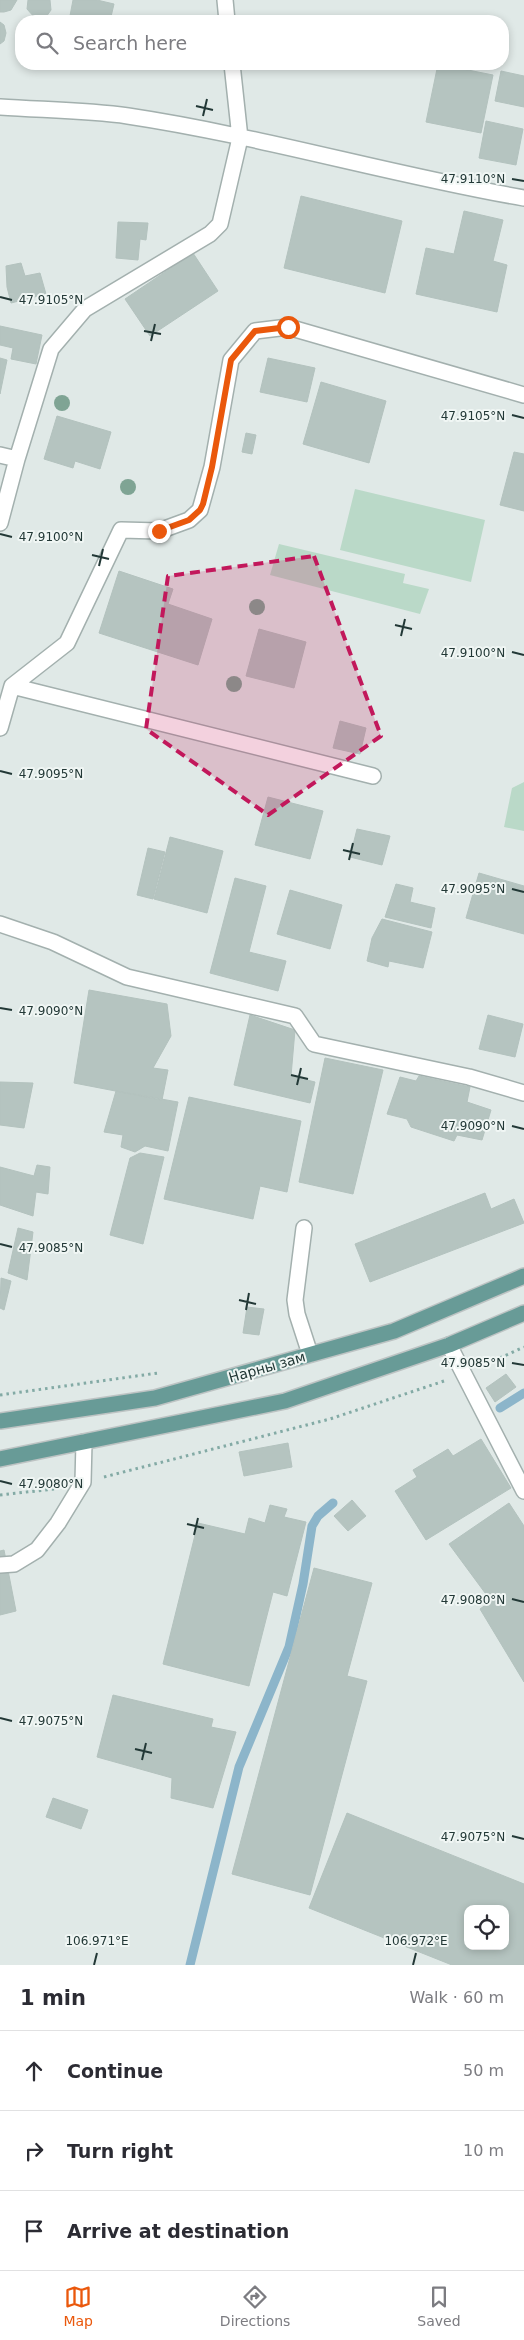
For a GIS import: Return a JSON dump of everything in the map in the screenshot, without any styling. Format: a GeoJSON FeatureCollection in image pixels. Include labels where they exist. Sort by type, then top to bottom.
{"type":"FeatureCollection","features":[{"type":"Feature","properties":{"kind":"main road","name":"Нарны зам"},"geometry":{"type":"LineString","coordinates":[[0,1421],[155,1398],[394,1331],[524,1276]]}},
{"type":"Feature","properties":{"kind":"main road"},"geometry":{"type":"LineString","coordinates":[[0,1459],[285,1401],[449,1345],[524,1313]]}},
{"type":"Feature","properties":{"kind":"street"},"geometry":{"type":"LineString","coordinates":[[225,0],[227,15]]}},
{"type":"Feature","properties":{"kind":"street"},"geometry":{"type":"LineString","coordinates":[[0,523],[17,459],[51,349],[85,309],[210,234],[220,224],[240,138],[233,70]]}},
{"type":"Feature","properties":{"kind":"street"},"geometry":{"type":"LineString","coordinates":[[0,107],[127,116],[524,198]]}},
{"type":"Feature","properties":{"kind":"street"},"geometry":{"type":"LineString","coordinates":[[0,728],[12,686],[67,643],[122,530],[159,531],[184,522],[200,510],[212,467],[231,360],[255,331],[288,327],[524,395]]}},
{"type":"Feature","properties":{"kind":"street"},"geometry":{"type":"LineString","coordinates":[[0,455],[17,459]]}},
{"type":"Feature","properties":{"kind":"street"},"geometry":{"type":"LineString","coordinates":[[12,686],[373,776]]}},
{"type":"Feature","properties":{"kind":"street"},"geometry":{"type":"LineString","coordinates":[[0,924],[53,942],[127,977],[295,1016],[314,1044],[469,1078],[524,1093]]}},
{"type":"Feature","properties":{"kind":"street"},"geometry":{"type":"LineString","coordinates":[[304,1228],[295,1300],[297,1314],[310,1354]]}},
{"type":"Feature","properties":{"kind":"street"},"geometry":{"type":"LineString","coordinates":[[449,1345],[462,1374],[524,1491]]}},
{"type":"Feature","properties":{"kind":"street"},"geometry":{"type":"LineString","coordinates":[[0,1565],[14,1564],[37,1550],[58,1523],[84,1482],[84,1442]]}},
{"type":"Feature","properties":{"kind":"path"},"geometry":{"type":"LineString","coordinates":[[0,1495],[62,1488],[330,1419],[462,1374],[524,1348]]}},
{"type":"Feature","properties":{"kind":"path"},"geometry":{"type":"LineString","coordinates":[[0,1395],[168,1371]]}},
{"type":"Feature","properties":{"kind":"highlighted area"},"geometry":{"type":"Polygon","coordinates":[[[314,556],[381,736],[268,815],[146,729],[168,576],[314,556]]]}},
{"type":"Feature","properties":{"kind":"green space"},"geometry":{"type":"Polygon","coordinates":[[[355,489],[485,520],[471,582],[340,550],[355,489]]]}},
{"type":"Feature","properties":{"kind":"green space"},"geometry":{"type":"Polygon","coordinates":[[[279,544],[405,574],[403,583],[429,589],[420,614],[270,575],[279,544]]]}},
{"type":"Feature","properties":{"kind":"green space"},"geometry":{"type":"Polygon","coordinates":[[[524,782],[524,831],[504,827],[512,788],[524,782]]]}},
{"type":"Feature","properties":{"kind":"building"},"geometry":{"type":"Polygon","coordinates":[[[0,0],[17,0],[11,10],[0,12],[0,0]]]}},
{"type":"Feature","properties":{"kind":"building"},"geometry":{"type":"Polygon","coordinates":[[[28,0],[50,0],[51,10],[47,15],[32,15],[27,9],[28,0]]]}},
{"type":"Feature","properties":{"kind":"building"},"geometry":{"type":"Polygon","coordinates":[[[73,0],[97,0],[114,4],[111,15],[70,15],[73,0]]]}},
{"type":"Feature","properties":{"kind":"building"},"geometry":{"type":"Polygon","coordinates":[[[0,22],[4,25],[6,33],[4,41],[0,44],[0,22]]]}},
{"type":"Feature","properties":{"kind":"building"},"geometry":{"type":"Polygon","coordinates":[[[437,70],[468,70],[493,75],[481,133],[426,122],[437,70]]]}},
{"type":"Feature","properties":{"kind":"building"},"geometry":{"type":"Polygon","coordinates":[[[501,71],[524,76],[524,107],[495,101],[501,71]]]}},
{"type":"Feature","properties":{"kind":"building"},"geometry":{"type":"Polygon","coordinates":[[[486,121],[523,129],[516,165],[479,158],[486,121]]]}},
{"type":"Feature","properties":{"kind":"building"},"geometry":{"type":"Polygon","coordinates":[[[301,196],[402,221],[385,293],[284,268],[301,196]]]}},
{"type":"Feature","properties":{"kind":"building"},"geometry":{"type":"Polygon","coordinates":[[[464,211],[503,220],[493,261],[507,265],[497,312],[416,294],[426,248],[454,254],[464,211]]]}},
{"type":"Feature","properties":{"kind":"building"},"geometry":{"type":"Polygon","coordinates":[[[118,222],[148,223],[146,240],[140,239],[138,260],[116,258],[118,222]]]}},
{"type":"Feature","properties":{"kind":"building"},"geometry":{"type":"Polygon","coordinates":[[[193,253],[218,291],[150,336],[125,299],[193,253]]]}},
{"type":"Feature","properties":{"kind":"building"},"geometry":{"type":"Polygon","coordinates":[[[21,263],[25,276],[40,273],[46,294],[11,303],[7,287],[6,266],[21,263]]]}},
{"type":"Feature","properties":{"kind":"building"},"geometry":{"type":"Polygon","coordinates":[[[0,326],[42,335],[36,364],[11,359],[13,348],[0,345],[0,326]]]}},
{"type":"Feature","properties":{"kind":"building"},"geometry":{"type":"Polygon","coordinates":[[[0,358],[7,360],[0,394],[0,358]]]}},
{"type":"Feature","properties":{"kind":"building"},"geometry":{"type":"Polygon","coordinates":[[[268,358],[315,368],[307,402],[260,392],[268,358]]]}},
{"type":"Feature","properties":{"kind":"building"},"geometry":{"type":"Polygon","coordinates":[[[321,382],[386,401],[369,463],[303,444],[321,382]]]}},
{"type":"Feature","properties":{"kind":"building"},"geometry":{"type":"Polygon","coordinates":[[[57,416],[111,432],[100,469],[75,461],[73,468],[44,459],[57,416]]]}},
{"type":"Feature","properties":{"kind":"building"},"geometry":{"type":"Polygon","coordinates":[[[246,433],[256,435],[252,454],[242,452],[246,433]]]}},
{"type":"Feature","properties":{"kind":"building"},"geometry":{"type":"Polygon","coordinates":[[[514,452],[524,454],[524,511],[500,505],[514,452]]]}},
{"type":"Feature","properties":{"kind":"building"},"geometry":{"type":"Polygon","coordinates":[[[119,571],[173,589],[168,604],[212,619],[198,665],[99,633],[119,571]]]}},
{"type":"Feature","properties":{"kind":"building"},"geometry":{"type":"Polygon","coordinates":[[[259,629],[306,642],[294,688],[246,676],[259,629]]]}},
{"type":"Feature","properties":{"kind":"building"},"geometry":{"type":"Polygon","coordinates":[[[340,721],[366,728],[360,754],[333,748],[340,721]]]}},
{"type":"Feature","properties":{"kind":"building"},"geometry":{"type":"Polygon","coordinates":[[[268,797],[323,811],[310,859],[255,845],[268,797]]]}},
{"type":"Feature","properties":{"kind":"building"},"geometry":{"type":"Polygon","coordinates":[[[357,829],[390,836],[382,865],[350,857],[357,829]]]}},
{"type":"Feature","properties":{"kind":"building"},"geometry":{"type":"Polygon","coordinates":[[[170,837],[223,851],[207,913],[154,899],[170,837]]]}},
{"type":"Feature","properties":{"kind":"building"},"geometry":{"type":"Polygon","coordinates":[[[148,848],[165,852],[153,899],[137,895],[148,848]]]}},
{"type":"Feature","properties":{"kind":"building"},"geometry":{"type":"Polygon","coordinates":[[[479,873],[524,886],[524,934],[466,918],[479,873]]]}},
{"type":"Feature","properties":{"kind":"building"},"geometry":{"type":"Polygon","coordinates":[[[235,878],[266,886],[249,952],[286,961],[278,991],[210,973],[235,878]]]}},
{"type":"Feature","properties":{"kind":"building"},"geometry":{"type":"Polygon","coordinates":[[[396,884],[413,888],[410,902],[435,908],[431,928],[385,917],[396,884]]]}},
{"type":"Feature","properties":{"kind":"building"},"geometry":{"type":"Polygon","coordinates":[[[290,890],[342,905],[330,949],[277,934],[290,890]]]}},
{"type":"Feature","properties":{"kind":"building"},"geometry":{"type":"Polygon","coordinates":[[[382,919],[432,932],[423,968],[389,961],[388,967],[367,961],[372,938],[382,919]]]}},
{"type":"Feature","properties":{"kind":"building"},"geometry":{"type":"Polygon","coordinates":[[[89,990],[167,1004],[171,1036],[153,1068],[168,1070],[162,1100],[74,1083],[89,990]]]}},
{"type":"Feature","properties":{"kind":"building"},"geometry":{"type":"Polygon","coordinates":[[[250,1015],[295,1030],[291,1076],[315,1082],[310,1103],[234,1085],[250,1015]]]}},
{"type":"Feature","properties":{"kind":"building"},"geometry":{"type":"Polygon","coordinates":[[[488,1015],[523,1024],[515,1057],[479,1049],[488,1015]]]}},
{"type":"Feature","properties":{"kind":"building"},"geometry":{"type":"Polygon","coordinates":[[[325,1058],[383,1070],[353,1194],[299,1182],[325,1058]]]}},
{"type":"Feature","properties":{"kind":"building"},"geometry":{"type":"Polygon","coordinates":[[[419,1076],[470,1087],[467,1102],[491,1110],[482,1140],[457,1135],[454,1141],[411,1127],[407,1119],[387,1114],[400,1077],[416,1081],[419,1076]]]}},
{"type":"Feature","properties":{"kind":"building"},"geometry":{"type":"Polygon","coordinates":[[[0,1082],[33,1083],[24,1128],[0,1125],[0,1082]]]}},
{"type":"Feature","properties":{"kind":"building"},"geometry":{"type":"Polygon","coordinates":[[[116,1091],[178,1102],[168,1151],[145,1146],[135,1152],[121,1147],[123,1135],[104,1132],[116,1091]]]}},
{"type":"Feature","properties":{"kind":"building"},"geometry":{"type":"Polygon","coordinates":[[[189,1097],[301,1121],[287,1192],[260,1186],[253,1219],[164,1199],[189,1097]]]}},
{"type":"Feature","properties":{"kind":"building"},"geometry":{"type":"Polygon","coordinates":[[[140,1153],[164,1157],[143,1244],[110,1235],[130,1158],[140,1153]]]}},
{"type":"Feature","properties":{"kind":"building"},"geometry":{"type":"Polygon","coordinates":[[[37,1165],[50,1167],[48,1194],[36,1192],[33,1216],[0,1205],[0,1167],[34,1176],[37,1165]]]}},
{"type":"Feature","properties":{"kind":"building"},"geometry":{"type":"Polygon","coordinates":[[[485,1193],[491,1209],[514,1199],[524,1223],[370,1282],[355,1244],[485,1193]]]}},
{"type":"Feature","properties":{"kind":"building"},"geometry":{"type":"Polygon","coordinates":[[[18,1228],[33,1232],[27,1280],[8,1273],[18,1228]]]}},
{"type":"Feature","properties":{"kind":"building"},"geometry":{"type":"Polygon","coordinates":[[[1,1278],[11,1281],[4,1310],[0,1308],[1,1278]]]}},
{"type":"Feature","properties":{"kind":"building"},"geometry":{"type":"Polygon","coordinates":[[[247,1307],[264,1309],[259,1335],[243,1333],[247,1307]]]}},
{"type":"Feature","properties":{"kind":"building"},"geometry":{"type":"Polygon","coordinates":[[[506,1374],[516,1387],[495,1402],[486,1388],[506,1374]]]}},
{"type":"Feature","properties":{"kind":"building"},"geometry":{"type":"Polygon","coordinates":[[[481,1439],[511,1488],[426,1540],[395,1491],[417,1477],[413,1470],[448,1449],[453,1456],[481,1439]]]}},
{"type":"Feature","properties":{"kind":"building"},"geometry":{"type":"Polygon","coordinates":[[[288,1443],[292,1467],[244,1476],[239,1452],[288,1443]]]}},
{"type":"Feature","properties":{"kind":"building"},"geometry":{"type":"Polygon","coordinates":[[[352,1500],[366,1516],[348,1531],[334,1516],[352,1500]]]}},
{"type":"Feature","properties":{"kind":"building"},"geometry":{"type":"Polygon","coordinates":[[[509,1503],[524,1526],[524,1682],[480,1609],[491,1601],[449,1544],[509,1503]]]}},
{"type":"Feature","properties":{"kind":"building"},"geometry":{"type":"Polygon","coordinates":[[[270,1505],[287,1509],[284,1517],[306,1522],[287,1596],[273,1592],[249,1686],[163,1664],[198,1523],[245,1534],[249,1518],[265,1523],[270,1505]]]}},
{"type":"Feature","properties":{"kind":"building"},"geometry":{"type":"Polygon","coordinates":[[[4,1550],[16,1611],[0,1615],[0,1551],[4,1550]]]}},
{"type":"Feature","properties":{"kind":"building"},"geometry":{"type":"Polygon","coordinates":[[[314,1568],[372,1583],[347,1676],[367,1681],[310,1895],[232,1874],[314,1568]]]}},
{"type":"Feature","properties":{"kind":"building"},"geometry":{"type":"Polygon","coordinates":[[[113,1695],[213,1719],[211,1727],[236,1732],[213,1808],[171,1798],[172,1778],[97,1757],[113,1695]]]}},
{"type":"Feature","properties":{"kind":"building"},"geometry":{"type":"Polygon","coordinates":[[[53,1798],[88,1810],[81,1829],[46,1817],[53,1798]]]}},
{"type":"Feature","properties":{"kind":"building"},"geometry":{"type":"Polygon","coordinates":[[[347,1813],[524,1884],[524,1965],[452,1965],[309,1908],[347,1813]]]}},
{"type":"Feature","properties":{"kind":"waterway"},"geometry":{"type":"LineString","coordinates":[[500,1408],[524,1393]]}},
{"type":"Feature","properties":{"kind":"waterway"},"geometry":{"type":"LineString","coordinates":[[190,1965],[239,1767],[289,1647],[303,1584],[312,1526],[318,1516],[333,1503]]}},
{"type":"Feature","properties":{"kind":"route"},"geometry":{"type":"LineString","coordinates":[[159,531],[180,525],[189,520],[200,510],[203,504],[212,467],[231,360],[255,331],[288,327]]}}]}
